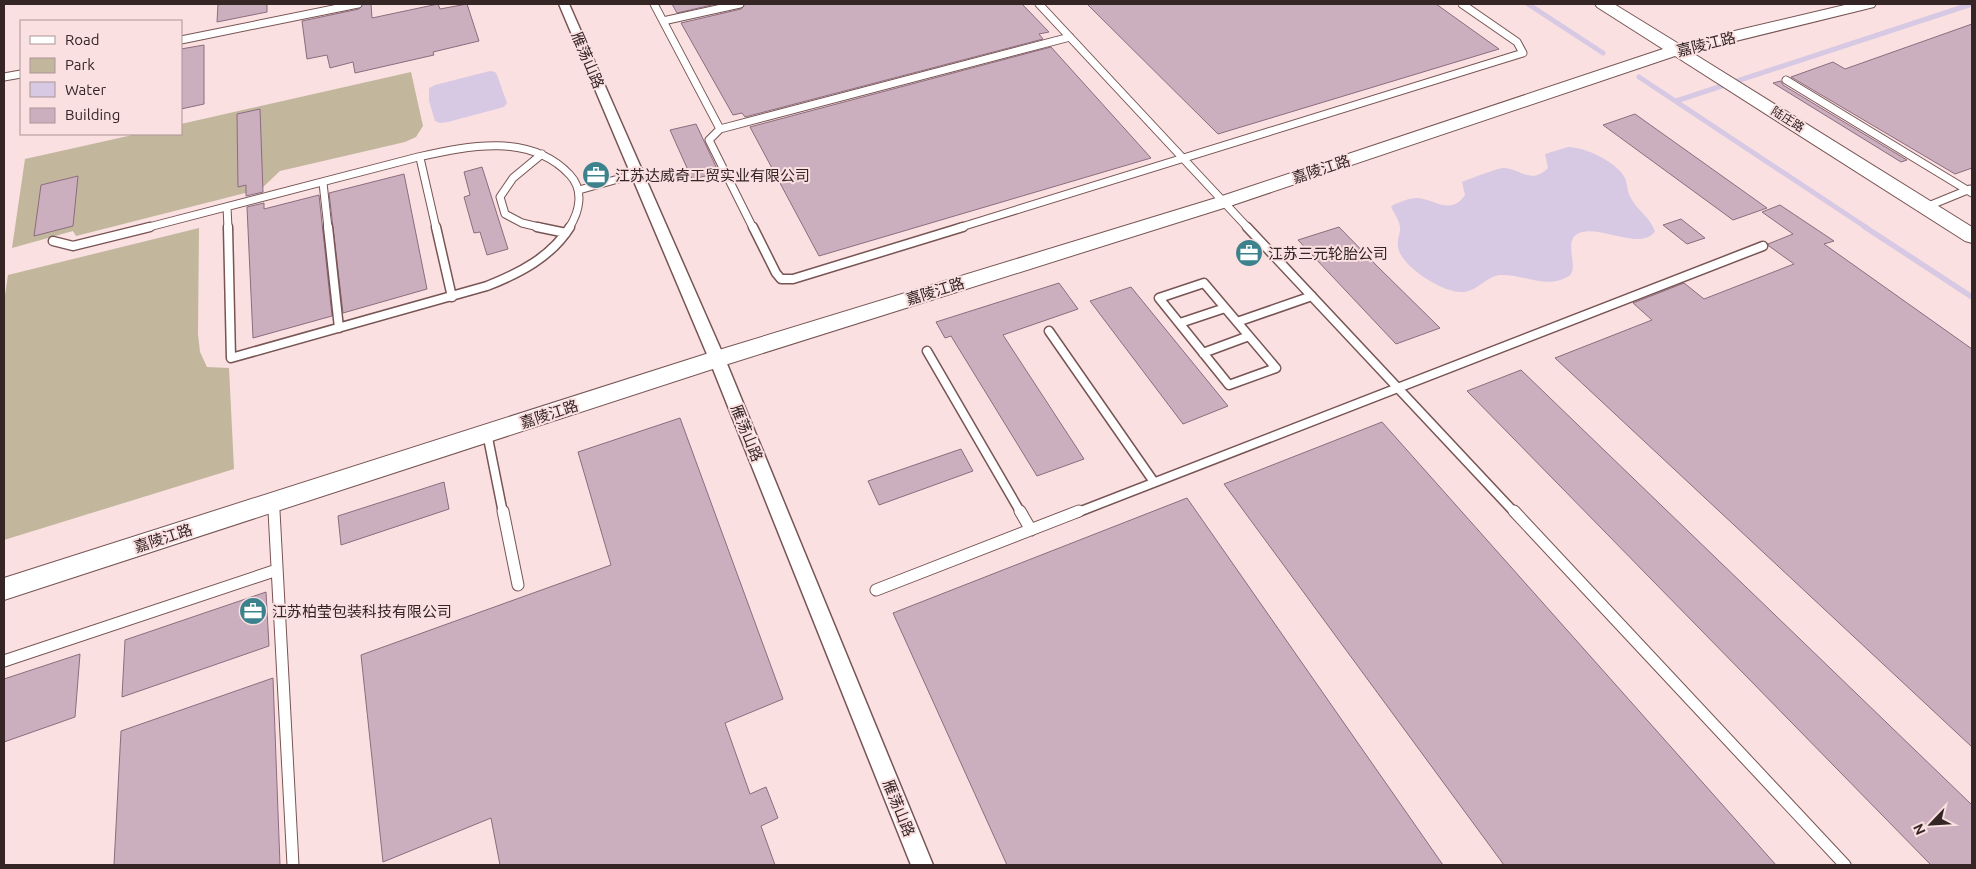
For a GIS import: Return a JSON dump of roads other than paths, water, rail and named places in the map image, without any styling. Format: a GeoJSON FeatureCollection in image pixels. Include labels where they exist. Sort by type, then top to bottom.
{"type":"FeatureCollection","features":[{"type":"Feature","properties":{"kind":"street","name":"雁荡山路"},"geometry":{"type":"LineString","coordinates":[[567,4],[636,174],[717,359],[922,865]]}},
{"type":"Feature","properties":{"kind":"street","name":"陆庄路"},"geometry":{"type":"LineString","coordinates":[[1603,4],[1972,236]]}},
{"type":"Feature","properties":{"kind":"street","name":"嘉陵江路"},"geometry":{"type":"LineString","coordinates":[[4,589],[717,359],[1223,202],[1677,50],[1868,4]]}},
{"type":"Feature","properties":{"kind":"lane"},"geometry":{"type":"LineString","coordinates":[[182,40],[358,4]]}},
{"type":"Feature","properties":{"kind":"lane"},"geometry":{"type":"LineString","coordinates":[[654,4],[720,129]]}},
{"type":"Feature","properties":{"kind":"lane"},"geometry":{"type":"LineString","coordinates":[[663,21],[740,4]]}},
{"type":"Feature","properties":{"kind":"lane"},"geometry":{"type":"LineString","coordinates":[[1039,4],[1845,865]]}},
{"type":"Feature","properties":{"kind":"lane"},"geometry":{"type":"LineString","coordinates":[[1070,37],[720,129],[712,135],[709,140],[776,274],[781,280],[793,279],[1523,54],[1517,42],[1462,4]]}},
{"type":"Feature","properties":{"kind":"lane"},"geometry":{"type":"LineString","coordinates":[[4,77],[20,74]]}},
{"type":"Feature","properties":{"kind":"lane"},"geometry":{"type":"LineString","coordinates":[[1786,80],[1971,190]]}},
{"type":"Feature","properties":{"kind":"lane"},"geometry":{"type":"LineString","coordinates":[[53,241],[73,246],[444,152],[492,146],[530,148],[551,158],[569,173],[579,190],[577,207],[560,244],[534,263],[505,279],[452,297],[231,358],[227,207]]}},
{"type":"Feature","properties":{"kind":"lane"},"geometry":{"type":"LineString","coordinates":[[542,154],[508,182],[500,197],[505,214],[522,223],[566,233]]}},
{"type":"Feature","properties":{"kind":"lane"},"geometry":{"type":"LineString","coordinates":[[420,158],[452,297]]}},
{"type":"Feature","properties":{"kind":"lane"},"geometry":{"type":"LineString","coordinates":[[579,190],[636,174]]}},
{"type":"Feature","properties":{"kind":"lane"},"geometry":{"type":"LineString","coordinates":[[323,183],[339,328]]}},
{"type":"Feature","properties":{"kind":"lane"},"geometry":{"type":"LineString","coordinates":[[1926,207],[1971,190]]}},
{"type":"Feature","properties":{"kind":"lane"},"geometry":{"type":"LineString","coordinates":[[876,590],[1764,246]]}},
{"type":"Feature","properties":{"kind":"lane"},"geometry":{"type":"LineString","coordinates":[[1204,283],[1237,322],[1276,368],[1229,385],[1159,298],[1204,283]]}},
{"type":"Feature","properties":{"kind":"lane"},"geometry":{"type":"LineString","coordinates":[[1237,322],[1312,296]]}},
{"type":"Feature","properties":{"kind":"lane"},"geometry":{"type":"LineString","coordinates":[[1180,323],[1225,308]]}},
{"type":"Feature","properties":{"kind":"lane"},"geometry":{"type":"LineString","coordinates":[[1049,331],[1154,482]]}},
{"type":"Feature","properties":{"kind":"lane"},"geometry":{"type":"LineString","coordinates":[[1203,353],[1249,336]]}},
{"type":"Feature","properties":{"kind":"lane"},"geometry":{"type":"LineString","coordinates":[[927,351],[1031,530]]}},
{"type":"Feature","properties":{"kind":"lane"},"geometry":{"type":"LineString","coordinates":[[487,434],[518,585]]}},
{"type":"Feature","properties":{"kind":"lane"},"geometry":{"type":"LineString","coordinates":[[273,502],[293,865]]}},
{"type":"Feature","properties":{"kind":"lane"},"geometry":{"type":"LineString","coordinates":[[4,661],[277,570]]}},
{"type":"Feature","properties":{"kind":"water"},"geometry":{"type":"Polygon","coordinates":[[[490,71],[495,72],[497,75],[507,103],[504,107],[448,122],[440,123],[435,121],[429,101],[429,88],[490,71]]]}},
{"type":"Feature","properties":{"kind":"water"},"geometry":{"type":"Polygon","coordinates":[[[1568,147],[1600,156],[1621,172],[1625,178],[1629,195],[1650,221],[1655,231],[1649,237],[1641,239],[1588,231],[1579,233],[1572,242],[1573,268],[1567,277],[1551,282],[1500,275],[1463,292],[1435,284],[1414,270],[1400,254],[1398,239],[1400,225],[1391,207],[1393,205],[1407,199],[1416,198],[1442,205],[1454,205],[1465,195],[1462,182],[1501,168],[1531,176],[1536,175],[1548,168],[1545,154],[1568,147]]]}},
{"type":"Feature","properties":{"kind":"waterway"},"geometry":{"type":"LineString","coordinates":[[1528,4],[1603,53]]}},
{"type":"Feature","properties":{"kind":"waterway"},"geometry":{"type":"LineString","coordinates":[[1676,101],[1972,4]]}},
{"type":"Feature","properties":{"kind":"waterway"},"geometry":{"type":"LineString","coordinates":[[1639,77],[1867,228]]}},
{"type":"Feature","properties":{"kind":"waterway"},"geometry":{"type":"LineString","coordinates":[[1865,227],[1972,297]]}},
{"type":"Feature","properties":{"kind":"place","name":"江苏达威奇工贸实业有限公司"},"geometry":{"type":"Point","coordinates":[596,175]}},
{"type":"Feature","properties":{"kind":"place","name":"江苏三元轮胎公司"},"geometry":{"type":"Point","coordinates":[1249,253]}},
{"type":"Feature","properties":{"kind":"place","name":"江苏柏莹包装科技有限公司"},"geometry":{"type":"Point","coordinates":[253,611]}}]}
